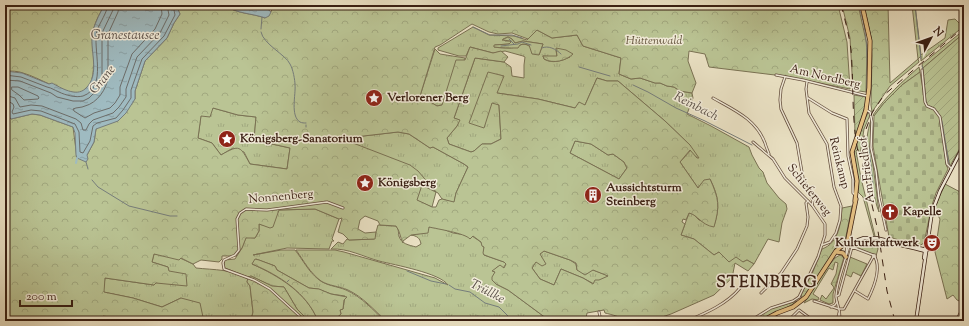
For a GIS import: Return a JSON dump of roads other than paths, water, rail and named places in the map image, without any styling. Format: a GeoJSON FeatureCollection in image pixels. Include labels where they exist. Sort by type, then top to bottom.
{"type":"FeatureCollection","features":[{"type":"Feature","properties":{"kind":"main road"},"geometry":{"type":"LineString","coordinates":[[849,245],[849,235],[858,181],[852,152],[869,96],[870,41],[862,5]]}},
{"type":"Feature","properties":{"kind":"main road"},"geometry":{"type":"LineString","coordinates":[[916,321],[925,250],[932,212],[938,195],[964,145]]}},
{"type":"Feature","properties":{"kind":"main road"},"geometry":{"type":"LineString","coordinates":[[762,321],[771,315],[789,308],[801,301],[808,294],[840,247],[873,240],[925,250]]}},
{"type":"Feature","properties":{"kind":"main road"},"geometry":{"type":"LineString","coordinates":[[835,253],[843,253],[846,256]]}},
{"type":"Feature","properties":{"kind":"street"},"geometry":{"type":"LineString","coordinates":[[922,70],[927,106],[934,109],[940,117],[947,164],[952,168]]}},
{"type":"Feature","properties":{"kind":"street","name":"Am Nordberg"},"geometry":{"type":"LineString","coordinates":[[776,75],[850,93],[869,96]]}},
{"type":"Feature","properties":{"kind":"street"},"geometry":{"type":"LineString","coordinates":[[785,77],[781,89],[781,109],[797,143],[803,178],[813,201],[812,206]]}},
{"type":"Feature","properties":{"kind":"street","name":"Reinkamp"},"geometry":{"type":"LineString","coordinates":[[807,82],[806,89],[809,113],[827,144],[834,187],[841,206],[840,220],[836,233],[830,242],[822,245]]}},
{"type":"Feature","properties":{"kind":"street"},"geometry":{"type":"LineString","coordinates":[[713,98],[738,112],[756,126],[763,138],[768,154]]}},
{"type":"Feature","properties":{"kind":"street"},"geometry":{"type":"LineString","coordinates":[[808,98],[832,113],[847,119],[848,156],[853,179],[853,193],[856,195]]}},
{"type":"Feature","properties":{"kind":"street","name":"Am Friedhof"},"geometry":{"type":"LineString","coordinates":[[866,110],[870,112],[872,119],[871,148],[886,230]]}},
{"type":"Feature","properties":{"kind":"street","name":"Schieferweg"},"geometry":{"type":"LineString","coordinates":[[753,142],[768,154],[776,163],[785,178],[808,201],[826,224],[822,245],[816,262],[798,297]]}},
{"type":"Feature","properties":{"kind":"street"},"geometry":{"type":"LineString","coordinates":[[761,293],[784,270],[797,248],[807,226],[808,217],[806,203],[808,201]]}},
{"type":"Feature","properties":{"kind":"street","name":"Nonnenberg"},"geometry":{"type":"LineString","coordinates":[[305,321],[270,289],[254,280],[224,269],[224,260],[235,255],[239,250],[237,219],[242,211],[250,208],[267,210],[327,202],[343,208]]}},
{"type":"Feature","properties":{"kind":"street"},"geometry":{"type":"LineString","coordinates":[[849,245],[874,256],[877,262],[874,286],[868,299],[855,291]]}},
{"type":"Feature","properties":{"kind":"street"},"geometry":{"type":"LineString","coordinates":[[838,321],[840,313],[836,296],[849,245]]}},
{"type":"Feature","properties":{"kind":"street"},"geometry":{"type":"LineString","coordinates":[[836,296],[838,295],[849,245]]}},
{"type":"Feature","properties":{"kind":"street"},"geometry":{"type":"LineString","coordinates":[[814,301],[839,309],[845,308],[874,256]]}},
{"type":"Feature","properties":{"kind":"street"},"geometry":{"type":"LineString","coordinates":[[688,321],[720,305],[740,288]]}},
{"type":"Feature","properties":{"kind":"street"},"geometry":{"type":"LineString","coordinates":[[750,321],[771,308],[793,301],[798,297],[801,301]]}},
{"type":"Feature","properties":{"kind":"street"},"geometry":{"type":"LineString","coordinates":[[831,307],[837,302]]}},
{"type":"Feature","properties":{"kind":"street"},"geometry":{"type":"LineString","coordinates":[[956,321],[964,306]]}},
{"type":"Feature","properties":{"kind":"street"},"geometry":{"type":"LineString","coordinates":[[788,321],[799,310],[814,321]]}},
{"type":"Feature","properties":{"kind":"street"},"geometry":{"type":"LineString","coordinates":[[599,312],[601,321]]}},
{"type":"Feature","properties":{"kind":"water","name":"Granestausee"},"geometry":{"type":"Polygon","coordinates":[[[105,5],[176,5],[180,14],[167,38],[145,61],[135,91],[135,99],[126,113],[118,121],[96,129],[94,142],[87,155],[88,159],[86,162],[77,158],[75,133],[73,127],[40,115],[32,114],[11,119],[6,113],[10,106],[5,103],[5,71],[22,73],[73,92],[85,89],[90,83],[94,69],[92,45],[93,30],[105,5]]]}},
{"type":"Feature","properties":{"kind":"water"},"geometry":{"type":"Polygon","coordinates":[[[225,5],[263,5],[271,12],[269,16],[265,18],[239,12],[225,5]]]}},
{"type":"Feature","properties":{"kind":"waterway"},"geometry":{"type":"LineString","coordinates":[[858,5],[862,16],[866,37],[867,91]]}},
{"type":"Feature","properties":{"kind":"waterway"},"geometry":{"type":"LineString","coordinates":[[915,5],[921,59]]}},
{"type":"Feature","properties":{"kind":"waterway"},"geometry":{"type":"LineString","coordinates":[[261,29],[262,17]]}},
{"type":"Feature","properties":{"kind":"waterway"},"geometry":{"type":"LineString","coordinates":[[473,27],[490,35],[512,35],[522,38]]}},
{"type":"Feature","properties":{"kind":"waterway"},"geometry":{"type":"LineString","coordinates":[[261,32],[266,41],[284,57],[291,66],[295,83],[295,115],[300,122],[306,123]]}},
{"type":"Feature","properties":{"kind":"waterway","name":"Reinbach"},"geometry":{"type":"LineString","coordinates":[[509,39],[514,44]]}},
{"type":"Feature","properties":{"kind":"waterway","name":"Reinbach"},"geometry":{"type":"LineString","coordinates":[[501,46],[518,44],[522,42],[531,45]]}},
{"type":"Feature","properties":{"kind":"waterway","name":"Reinbach"},"geometry":{"type":"LineString","coordinates":[[542,48],[552,48],[561,54]]}},
{"type":"Feature","properties":{"kind":"waterway","name":"Reinbach"},"geometry":{"type":"LineString","coordinates":[[579,67],[610,76]]}},
{"type":"Feature","properties":{"kind":"waterway"},"geometry":{"type":"LineString","coordinates":[[923,72],[926,103]]}},
{"type":"Feature","properties":{"kind":"waterway","name":"Reinbach"},"geometry":{"type":"LineString","coordinates":[[633,85],[752,145]]}},
{"type":"Feature","properties":{"kind":"waterway"},"geometry":{"type":"LineString","coordinates":[[935,109],[942,121],[949,164]]}},
{"type":"Feature","properties":{"kind":"waterway","name":"Reinbach"},"geometry":{"type":"LineString","coordinates":[[869,148],[873,184]]}},
{"type":"Feature","properties":{"kind":"waterway"},"geometry":{"type":"LineString","coordinates":[[76,163],[77,158]]}},
{"type":"Feature","properties":{"kind":"waterway"},"geometry":{"type":"LineString","coordinates":[[86,162],[88,169]]}},
{"type":"Feature","properties":{"kind":"waterway"},"geometry":{"type":"LineString","coordinates":[[92,180],[98,187],[129,206],[170,216],[177,216]]}},
{"type":"Feature","properties":{"kind":"waterway","name":"Trüllke"},"geometry":{"type":"LineString","coordinates":[[407,271],[431,281],[446,284]]}},
{"type":"Feature","properties":{"kind":"waterway","name":"Trüllke"},"geometry":{"type":"LineString","coordinates":[[449,285],[455,289],[470,292],[485,303],[499,307],[513,321]]}},
{"type":"Feature","properties":{"kind":"waterway"},"geometry":{"type":"LineString","coordinates":[[477,316],[483,317]]}},
{"type":"Feature","properties":{"kind":"waterway"},"geometry":{"type":"LineString","coordinates":[[484,316],[496,321]]}},
{"type":"Feature","properties":{"kind":"railway"},"geometry":{"type":"LineString","coordinates":[[841,5],[851,50],[856,144],[859,157]]}},
{"type":"Feature","properties":{"kind":"railway"},"geometry":{"type":"LineString","coordinates":[[895,321],[887,291],[878,231],[863,166],[862,147],[865,132],[872,113],[884,95],[964,27]]}},
{"type":"Feature","properties":{"kind":"place","name":"Verlorener Berg"},"geometry":{"type":"Point","coordinates":[374,98]}},
{"type":"Feature","properties":{"kind":"place","name":"Königsberg-Sanatorium"},"geometry":{"type":"Point","coordinates":[227,139]}},
{"type":"Feature","properties":{"kind":"place","name":"Königsberg"},"geometry":{"type":"Point","coordinates":[365,183]}},
{"type":"Feature","properties":{"kind":"place","name":"Aussichtsturm Steinberg"},"geometry":{"type":"Point","coordinates":[593,195]}},
{"type":"Feature","properties":{"kind":"place","name":"Kapelle"},"geometry":{"type":"Point","coordinates":[890,212]}},
{"type":"Feature","properties":{"kind":"place","name":"Kulturkraftwerk"},"geometry":{"type":"Point","coordinates":[932,243]}},
{"type":"Feature","properties":{"kind":"district","name":"STEINBERG"},"geometry":{"type":"Point","coordinates":[767,283]}},
{"type":"Feature","properties":{"kind":"park label","name":"Hüttenwald"},"geometry":{"type":"Point","coordinates":[654,41]}},
{"type":"Feature","properties":{"kind":"water label","name":"Grane"},"geometry":{"type":"Point","coordinates":[103,80]}}]}
